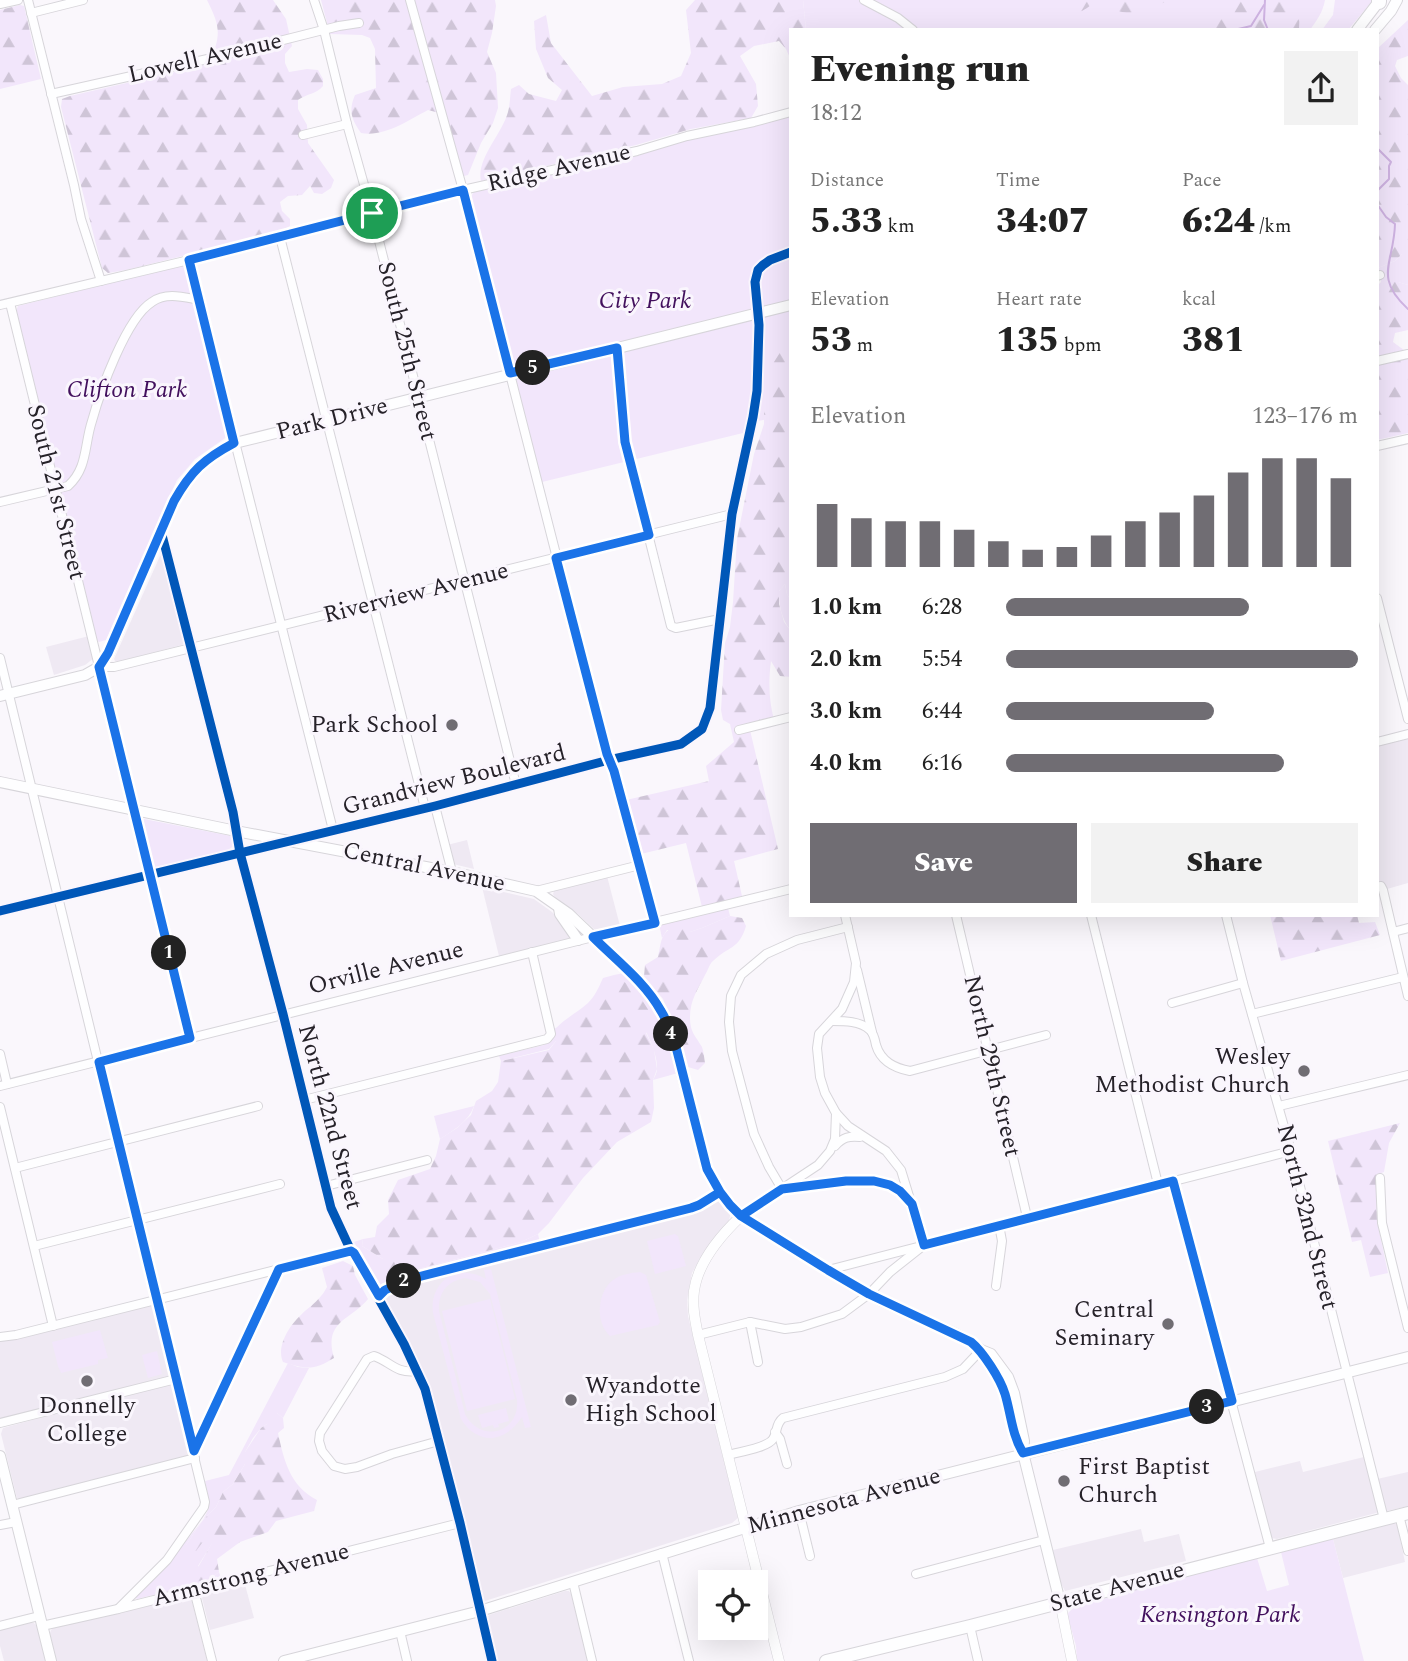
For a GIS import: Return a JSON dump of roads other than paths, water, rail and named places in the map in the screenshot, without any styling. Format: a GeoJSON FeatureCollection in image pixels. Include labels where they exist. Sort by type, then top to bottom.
{"type":"FeatureCollection","features":[{"type":"Feature","properties":{"kind":"main road"},"geometry":{"type":"LineString","coordinates":[[1376,28],[1398,0]]}},
{"type":"Feature","properties":{"kind":"main road"},"geometry":{"type":"LineString","coordinates":[[1359,28],[1379,1]]}},
{"type":"Feature","properties":{"kind":"main road"},"geometry":{"type":"LineString","coordinates":[[1391,11],[1408,1]]}},
{"type":"Feature","properties":{"kind":"main road","name":"Park Drive"},"geometry":{"type":"LineString","coordinates":[[99,667],[108,653],[174,501],[186,480],[217,452],[234,443],[789,305]]}},
{"type":"Feature","properties":{"kind":"main road"},"geometry":{"type":"LineString","coordinates":[[4,695],[74,678],[99,667]]}},
{"type":"Feature","properties":{"kind":"main road","name":"Central Avenue"},"geometry":{"type":"LineString","coordinates":[[0,782],[536,891]]}},
{"type":"Feature","properties":{"kind":"main road"},"geometry":{"type":"LineString","coordinates":[[536,891],[558,906],[593,937],[638,980],[661,1010],[676,1047],[707,1169],[730,1205],[741,1216],[869,1294],[964,1338],[981,1350],[1005,1393],[1017,1443],[1023,1453],[1060,1602]]}},
{"type":"Feature","properties":{"kind":"main road"},"geometry":{"type":"LineString","coordinates":[[558,906],[560,914],[578,940]]}},
{"type":"Feature","properties":{"kind":"main road","name":"Minnesota Avenue"},"geometry":{"type":"LineString","coordinates":[[284,1661],[480,1611],[799,1511],[1408,1357]]}},
{"type":"Feature","properties":{"kind":"main road"},"geometry":{"type":"LineString","coordinates":[[0,1456],[51,1661]]}},
{"type":"Feature","properties":{"kind":"main road","name":"State Avenue"},"geometry":{"type":"LineString","coordinates":[[831,1660],[1404,1514]]}},
{"type":"Feature","properties":{"kind":"street"},"geometry":{"type":"LineString","coordinates":[[0,4],[18,0]]}},
{"type":"Feature","properties":{"kind":"street"},"geometry":{"type":"LineString","coordinates":[[28,0],[81,219],[101,281]]}},
{"type":"Feature","properties":{"kind":"street"},"geometry":{"type":"LineString","coordinates":[[31,13],[83,0]]}},
{"type":"Feature","properties":{"kind":"street","name":"South 25th Street"},"geometry":{"type":"LineString","coordinates":[[314,0],[372,213],[516,785]]}},
{"type":"Feature","properties":{"kind":"street"},"geometry":{"type":"LineString","coordinates":[[410,0],[463,190],[609,760],[655,923]]}},
{"type":"Feature","properties":{"kind":"street"},"geometry":{"type":"LineString","coordinates":[[864,0],[880,7],[910,28]]}},
{"type":"Feature","properties":{"kind":"street","name":"Lowell Avenue"},"geometry":{"type":"LineString","coordinates":[[51,94],[359,23]]}},
{"type":"Feature","properties":{"kind":"street","name":"Ridge Avenue"},"geometry":{"type":"LineString","coordinates":[[0,305],[463,190],[637,151],[687,135],[789,113]]}},
{"type":"Feature","properties":{"kind":"street"},"geometry":{"type":"LineString","coordinates":[[303,135],[347,124]]}},
{"type":"Feature","properties":{"kind":"street"},"geometry":{"type":"LineString","coordinates":[[280,237],[425,808]]}},
{"type":"Feature","properties":{"kind":"street","name":"Grandview Boulevard"},"geometry":{"type":"LineString","coordinates":[[0,911],[681,744],[702,729],[710,708],[732,514],[757,391],[759,347],[755,282],[758,270],[770,260],[789,252]]}},
{"type":"Feature","properties":{"kind":"street"},"geometry":{"type":"LineString","coordinates":[[189,260],[334,830]]}},
{"type":"Feature","properties":{"kind":"street"},"geometry":{"type":"LineString","coordinates":[[0,502],[68,486],[75,479],[83,464],[91,423],[119,346],[141,310],[165,296],[175,295],[199,300]]}},
{"type":"Feature","properties":{"kind":"street","name":"South 21st Street"},"geometry":{"type":"LineString","coordinates":[[10,303],[190,1038]]}},
{"type":"Feature","properties":{"kind":"street"},"geometry":{"type":"LineString","coordinates":[[617,348],[625,442],[671,626],[676,628],[720,619]]}},
{"type":"Feature","properties":{"kind":"street"},"geometry":{"type":"LineString","coordinates":[[1379,361],[1408,354]]}},
{"type":"Feature","properties":{"kind":"street"},"geometry":{"type":"LineString","coordinates":[[1379,446],[1408,439]]}},
{"type":"Feature","properties":{"kind":"street","name":"Riverview Avenue"},"geometry":{"type":"LineString","coordinates":[[99,667],[114,667],[732,514]]}},
{"type":"Feature","properties":{"kind":"street","name":"North 22nd Street"},"geometry":{"type":"LineString","coordinates":[[161,531],[331,1208],[351,1251],[379,1296],[417,1371],[431,1408],[492,1661]]}},
{"type":"Feature","properties":{"kind":"street"},"geometry":{"type":"LineString","coordinates":[[1379,606],[1408,719]]}},
{"type":"Feature","properties":{"kind":"street"},"geometry":{"type":"LineString","coordinates":[[0,658],[4,695],[32,789],[59,897],[205,1502],[167,1560],[118,1609]]}},
{"type":"Feature","properties":{"kind":"street"},"geometry":{"type":"LineString","coordinates":[[739,730],[789,718]]}},
{"type":"Feature","properties":{"kind":"street"},"geometry":{"type":"LineString","coordinates":[[1379,741],[1408,734]]}},
{"type":"Feature","properties":{"kind":"street"},"geometry":{"type":"LineString","coordinates":[[435,806],[452,872]]}},
{"type":"Feature","properties":{"kind":"street","name":"Central Avenue"},"geometry":{"type":"LineString","coordinates":[[536,891],[640,865]]}},
{"type":"Feature","properties":{"kind":"street"},"geometry":{"type":"LineString","coordinates":[[1379,887],[1408,996]]}},
{"type":"Feature","properties":{"kind":"street","name":"Orville Avenue"},"geometry":{"type":"LineString","coordinates":[[4,1085],[789,890]]}},
{"type":"Feature","properties":{"kind":"street"},"geometry":{"type":"LineString","coordinates":[[846,917],[872,1032],[878,1051],[890,1065],[910,1071],[1046,1035]]}},
{"type":"Feature","properties":{"kind":"street","name":"North 29th Street"},"geometry":{"type":"LineString","coordinates":[[956,917],[1027,1217]]}},
{"type":"Feature","properties":{"kind":"street"},"geometry":{"type":"LineString","coordinates":[[1091,917],[1158,1184]]}},
{"type":"Feature","properties":{"kind":"street","name":"North 32nd Street"},"geometry":{"type":"LineString","coordinates":[[1226,917],[1291,1151],[1384,1519]]}},
{"type":"Feature","properties":{"kind":"street"},"geometry":{"type":"LineString","coordinates":[[782,1189],[754,1133],[732,1051],[729,1022],[731,996],[741,975],[766,954],[797,940],[848,927]]}},
{"type":"Feature","properties":{"kind":"street"},"geometry":{"type":"LineString","coordinates":[[1393,932],[1408,928]]}},
{"type":"Feature","properties":{"kind":"street"},"geometry":{"type":"LineString","coordinates":[[304,1100],[547,1039],[551,1034],[532,952]]}},
{"type":"Feature","properties":{"kind":"street"},"geometry":{"type":"LineString","coordinates":[[856,963],[854,982],[842,1009],[819,1034],[817,1060],[820,1077],[836,1113],[862,1137],[886,1151],[901,1170],[924,1245]]}},
{"type":"Feature","properties":{"kind":"street"},"geometry":{"type":"LineString","coordinates":[[1252,1014],[1403,977]]}},
{"type":"Feature","properties":{"kind":"street"},"geometry":{"type":"LineString","coordinates":[[1172,1003],[1243,983]]}},
{"type":"Feature","properties":{"kind":"street"},"geometry":{"type":"LineString","coordinates":[[832,1021],[853,1022],[872,1032]]}},
{"type":"Feature","properties":{"kind":"street"},"geometry":{"type":"LineString","coordinates":[[0,1054],[4,1085]]}},
{"type":"Feature","properties":{"kind":"street"},"geometry":{"type":"LineString","coordinates":[[1279,1106],[1408,1074]]}},
{"type":"Feature","properties":{"kind":"street"},"geometry":{"type":"LineString","coordinates":[[15,1168],[258,1106]]}},
{"type":"Feature","properties":{"kind":"street"},"geometry":{"type":"LineString","coordinates":[[0,1107],[53,1326]]}},
{"type":"Feature","properties":{"kind":"street"},"geometry":{"type":"LineString","coordinates":[[830,1151],[835,1139],[836,1113]]}},
{"type":"Feature","properties":{"kind":"street"},"geometry":{"type":"LineString","coordinates":[[779,1661],[698,1335],[693,1306],[694,1289],[699,1274],[720,1239],[741,1216],[818,1166],[841,1139],[849,1136],[862,1137]]}},
{"type":"Feature","properties":{"kind":"street"},"geometry":{"type":"LineString","coordinates":[[828,1270],[1291,1151]]}},
{"type":"Feature","properties":{"kind":"street"},"geometry":{"type":"LineString","coordinates":[[326,1186],[427,1160]]}},
{"type":"Feature","properties":{"kind":"street"},"geometry":{"type":"LineString","coordinates":[[890,1185],[901,1170]]}},
{"type":"Feature","properties":{"kind":"street"},"geometry":{"type":"LineString","coordinates":[[1380,1178],[1382,1223],[1408,1328]]}},
{"type":"Feature","properties":{"kind":"street"},"geometry":{"type":"LineString","coordinates":[[782,1189],[846,1181],[874,1181],[900,1191],[912,1204]]}},
{"type":"Feature","properties":{"kind":"street"},"geometry":{"type":"LineString","coordinates":[[1173,1181],[1270,1548]]}},
{"type":"Feature","properties":{"kind":"street"},"geometry":{"type":"LineString","coordinates":[[34,1246],[280,1184]]}},
{"type":"Feature","properties":{"kind":"street"},"geometry":{"type":"LineString","coordinates":[[379,1296],[385,1290],[410,1279],[691,1208],[720,1192]]}},
{"type":"Feature","properties":{"kind":"street"},"geometry":{"type":"LineString","coordinates":[[996,1286],[1002,1241],[999,1225]]}},
{"type":"Feature","properties":{"kind":"street"},"geometry":{"type":"LineString","coordinates":[[698,1335],[750,1322],[785,1329],[800,1327],[842,1314],[924,1245]]}},
{"type":"Feature","properties":{"kind":"street"},"geometry":{"type":"LineString","coordinates":[[0,1337],[351,1251]]}},
{"type":"Feature","properties":{"kind":"street"},"geometry":{"type":"LineString","coordinates":[[12,1505],[194,1454],[279,1269]]}},
{"type":"Feature","properties":{"kind":"street"},"geometry":{"type":"LineString","coordinates":[[750,1322],[758,1362]]}},
{"type":"Feature","properties":{"kind":"street"},"geometry":{"type":"LineString","coordinates":[[727,1455],[766,1445],[774,1438],[779,1421],[783,1418],[954,1373],[963,1369],[981,1350]]}},
{"type":"Feature","properties":{"kind":"street"},"geometry":{"type":"LineString","coordinates":[[417,1371],[398,1370],[374,1356],[367,1359],[320,1433],[321,1451],[334,1466],[345,1469],[439,1441]]}},
{"type":"Feature","properties":{"kind":"street"},"geometry":{"type":"LineString","coordinates":[[0,1423],[176,1379]]}},
{"type":"Feature","properties":{"kind":"street"},"geometry":{"type":"LineString","coordinates":[[775,1432],[780,1439],[787,1464]]}},
{"type":"Feature","properties":{"kind":"street"},"geometry":{"type":"LineString","coordinates":[[799,1511],[810,1556]]}},
{"type":"Feature","properties":{"kind":"street"},"geometry":{"type":"LineString","coordinates":[[1404,1514],[1408,1551]]}},
{"type":"Feature","properties":{"kind":"street"},"geometry":{"type":"LineString","coordinates":[[0,1525],[16,1522]]}},
{"type":"Feature","properties":{"kind":"street","name":"Armstrong Avenue"},"geometry":{"type":"LineString","coordinates":[[0,1626],[118,1609],[460,1523]]}},
{"type":"Feature","properties":{"kind":"street"},"geometry":{"type":"LineString","coordinates":[[916,1574],[1044,1540]]}},
{"type":"Feature","properties":{"kind":"street"},"geometry":{"type":"LineString","coordinates":[[662,1553],[690,1661]]}},
{"type":"Feature","properties":{"kind":"street"},"geometry":{"type":"LineString","coordinates":[[573,1582],[573,1591],[592,1661]]}},
{"type":"Feature","properties":{"kind":"street"},"geometry":{"type":"LineString","coordinates":[[194,1590],[212,1661]]}},
{"type":"Feature","properties":{"kind":"street"},"geometry":{"type":"LineString","coordinates":[[1060,1602],[1072,1661]]}},
{"type":"Feature","properties":{"kind":"street"},"geometry":{"type":"LineString","coordinates":[[970,1626],[978,1661]]}},
{"type":"Feature","properties":{"kind":"street"},"geometry":{"type":"LineString","coordinates":[[400,1631],[407,1661]]}},
{"type":"Feature","properties":{"kind":"waterway"},"geometry":{"type":"LineString","coordinates":[[1265,0],[1264,20],[1267,28]]}},
{"type":"Feature","properties":{"kind":"waterway"},"geometry":{"type":"LineString","coordinates":[[1242,28],[1251,26],[1264,5]]}},
{"type":"Feature","properties":{"kind":"waterway"},"geometry":{"type":"LineString","coordinates":[[1379,150],[1391,162],[1389,179],[1379,189]]}},
{"type":"Feature","properties":{"kind":"waterway"},"geometry":{"type":"LineString","coordinates":[[1379,207],[1395,224],[1388,278],[1397,298],[1408,309]]}},
{"type":"Feature","properties":{"kind":"place","name":"Park School"},"geometry":{"type":"Point","coordinates":[452,725]}},
{"type":"Feature","properties":{"kind":"place","name":"Wesley Methodist Church"},"geometry":{"type":"Point","coordinates":[1304,1071]}},
{"type":"Feature","properties":{"kind":"place","name":"Central Seminary"},"geometry":{"type":"Point","coordinates":[1168,1324]}},
{"type":"Feature","properties":{"kind":"place","name":"Donnelly College"},"geometry":{"type":"Point","coordinates":[87,1381]}},
{"type":"Feature","properties":{"kind":"place","name":"Wyandotte High School"},"geometry":{"type":"Point","coordinates":[571,1400]}},
{"type":"Feature","properties":{"kind":"place","name":"First Baptist Church"},"geometry":{"type":"Point","coordinates":[1064,1481]}},
{"type":"Feature","properties":{"kind":"park label","name":"City Park"},"geometry":{"type":"Point","coordinates":[645,301]}},
{"type":"Feature","properties":{"kind":"park label","name":"Clifton Park"},"geometry":{"type":"Point","coordinates":[127,390]}},
{"type":"Feature","properties":{"kind":"park label","name":"Kensington Park"},"geometry":{"type":"Point","coordinates":[1220,1615]}}]}
